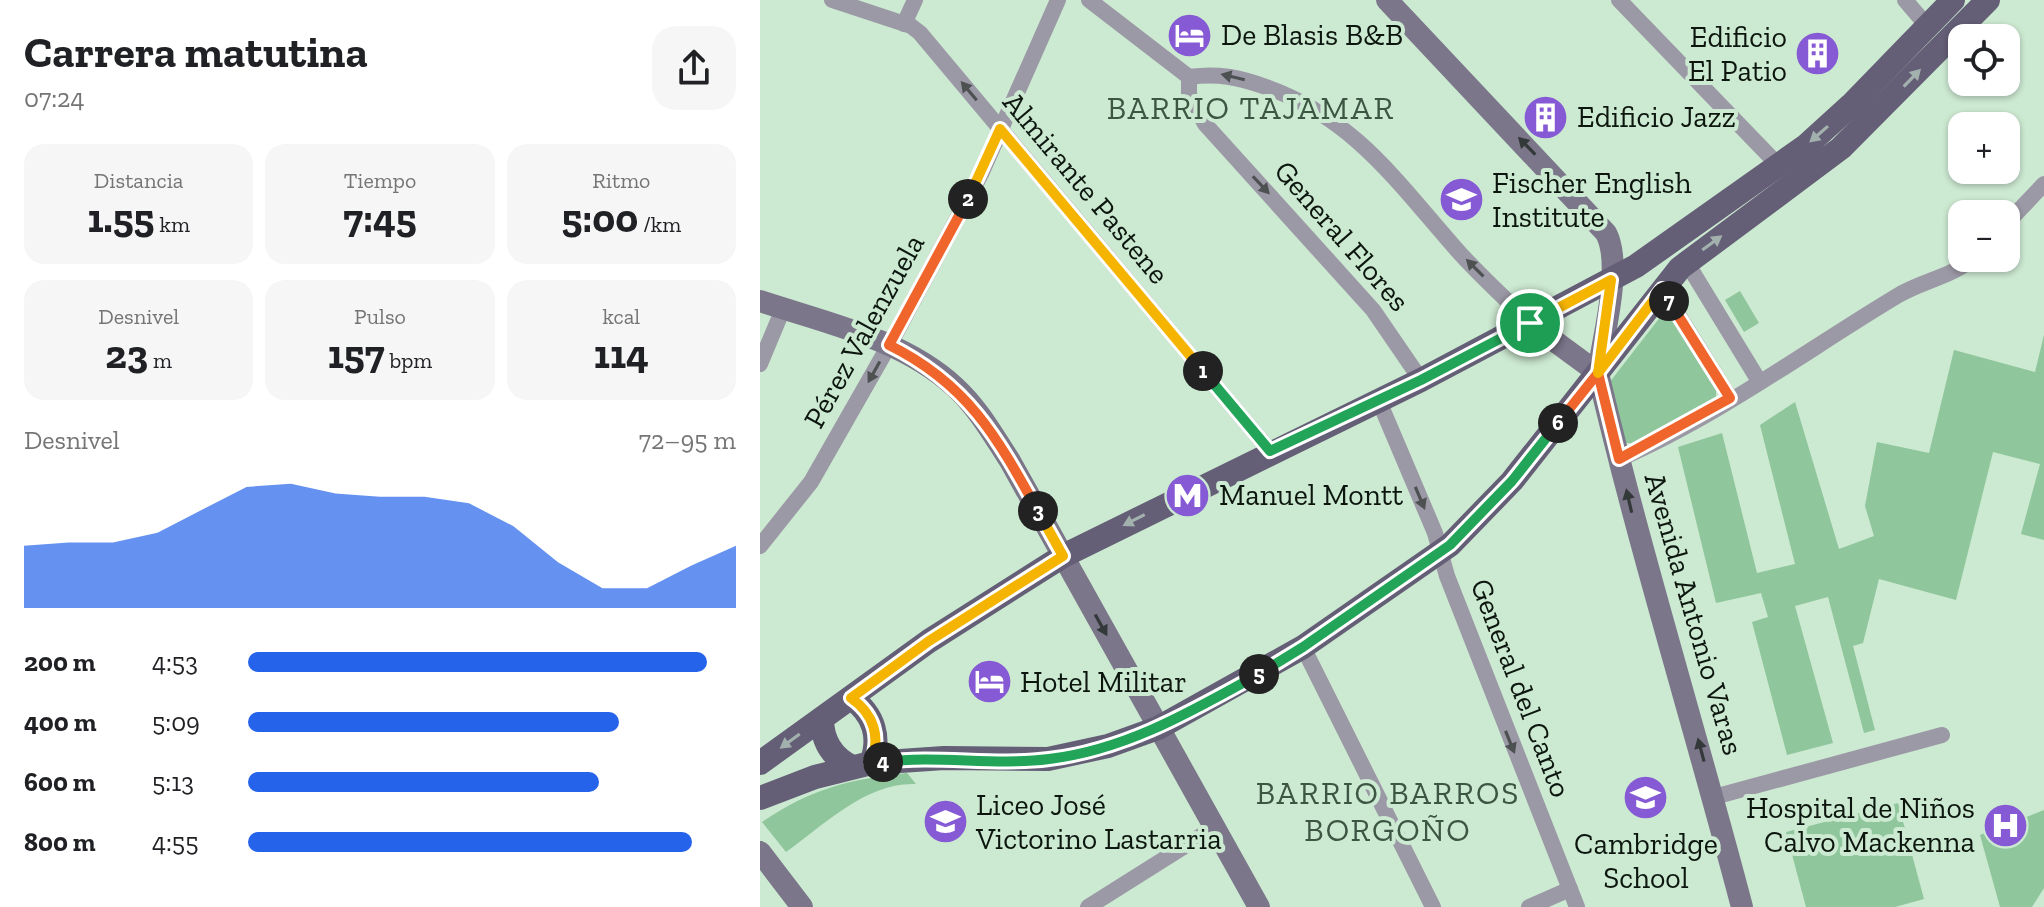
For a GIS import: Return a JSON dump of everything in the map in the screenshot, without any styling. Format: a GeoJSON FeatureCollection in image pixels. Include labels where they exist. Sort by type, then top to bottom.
{"type":"FeatureCollection","features":[{"type":"Feature","properties":{"kind":"main road"},"geometry":{"type":"LineString","coordinates":[[1387,0],[1599,223],[1611,244],[1611,280],[1598,373]]}},
{"type":"Feature","properties":{"kind":"main road"},"geometry":{"type":"LineString","coordinates":[[760,763],[929,641],[1063,556],[1270,451],[1421,380],[1611,280],[1779,166],[1845,111],[1953,0]]}},
{"type":"Feature","properties":{"kind":"main road"},"geometry":{"type":"LineString","coordinates":[[760,798],[862,765],[944,758],[1048,759],[1108,746],[1158,728],[1303,647],[1440,553],[1512,481],[1662,289],[1687,263],[1841,148],[1988,0]]}},
{"type":"Feature","properties":{"kind":"main road"},"geometry":{"type":"LineString","coordinates":[[760,301],[889,345],[938,373],[973,406],[1010,461],[1259,907]]}},
{"type":"Feature","properties":{"kind":"main road"},"geometry":{"type":"LineString","coordinates":[[1530,323],[1598,373]]}},
{"type":"Feature","properties":{"kind":"main road","name":"Avenida Antonio Varas"},"geometry":{"type":"LineString","coordinates":[[1598,373],[1742,907]]}},
{"type":"Feature","properties":{"kind":"main road"},"geometry":{"type":"LineString","coordinates":[[851,698],[865,709],[873,725],[876,747],[862,765]]}},
{"type":"Feature","properties":{"kind":"main road"},"geometry":{"type":"LineString","coordinates":[[822,719],[828,746],[840,760],[862,765]]}},
{"type":"Feature","properties":{"kind":"main road"},"geometry":{"type":"LineString","coordinates":[[760,852],[802,907]]}},
{"type":"Feature","properties":{"kind":"street","name":"Almirante Pastene"},"geometry":{"type":"LineString","coordinates":[[832,0],[904,24],[920,33],[1270,451]]}},
{"type":"Feature","properties":{"kind":"street"},"geometry":{"type":"LineString","coordinates":[[904,24],[915,0]]}},
{"type":"Feature","properties":{"kind":"street","name":"Pérez Valenzuela"},"geometry":{"type":"LineString","coordinates":[[760,546],[819,470],[889,345],[981,174],[1058,0]]}},
{"type":"Feature","properties":{"kind":"street"},"geometry":{"type":"LineString","coordinates":[[1089,0],[1189,77],[1214,73],[1249,81],[1297,98],[1345,127],[1459,252],[1530,323]]}},
{"type":"Feature","properties":{"kind":"street"},"geometry":{"type":"LineString","coordinates":[[1619,0],[1779,166]]}},
{"type":"Feature","properties":{"kind":"street"},"geometry":{"type":"LineString","coordinates":[[1905,0],[1928,27]]}},
{"type":"Feature","properties":{"kind":"street","name":"General Flores"},"geometry":{"type":"LineString","coordinates":[[1189,77],[1189,95],[1205,124],[1373,310],[1421,380]]}},
{"type":"Feature","properties":{"kind":"street"},"geometry":{"type":"LineString","coordinates":[[2020,209],[2044,184]]}},
{"type":"Feature","properties":{"kind":"street"},"geometry":{"type":"LineString","coordinates":[[1687,263],[1759,381]]}},
{"type":"Feature","properties":{"kind":"street"},"geometry":{"type":"LineString","coordinates":[[1619,459],[1759,381],[1909,289],[1951,272]]}},
{"type":"Feature","properties":{"kind":"street"},"geometry":{"type":"LineString","coordinates":[[1662,289],[1730,398]]}},
{"type":"Feature","properties":{"kind":"street"},"geometry":{"type":"LineString","coordinates":[[760,364],[783,309]]}},
{"type":"Feature","properties":{"kind":"street","name":"General del Canto"},"geometry":{"type":"LineString","coordinates":[[1379,401],[1577,907]]}},
{"type":"Feature","properties":{"kind":"street"},"geometry":{"type":"LineString","coordinates":[[1303,647],[1433,907]]}},
{"type":"Feature","properties":{"kind":"street"},"geometry":{"type":"LineString","coordinates":[[1714,797],[1942,735]]}},
{"type":"Feature","properties":{"kind":"street"},"geometry":{"type":"LineString","coordinates":[[1088,907],[1215,827]]}},
{"type":"Feature","properties":{"kind":"street"},"geometry":{"type":"LineString","coordinates":[[1529,907],[1570,889]]}},
{"type":"Feature","properties":{"kind":"green space"},"geometry":{"type":"Polygon","coordinates":[[[1740,291],[1759,323],[1744,332],[1725,300],[1740,291]]]}},
{"type":"Feature","properties":{"kind":"green space"},"geometry":{"type":"Polygon","coordinates":[[[1661,316],[1671,318],[1716,390],[1716,398],[1634,444],[1621,442],[1609,383],[1661,316]]]}},
{"type":"Feature","properties":{"kind":"green space"},"geometry":{"type":"Polygon","coordinates":[[[2044,335],[2044,540],[2021,534],[2040,464],[1993,452],[1956,600],[1879,579],[1863,643],[1853,646],[1875,730],[1864,733],[1828,597],[1795,606],[1833,743],[1787,755],[1752,622],[1768,617],[1761,593],[1716,603],[1678,447],[1722,433],[1757,573],[1795,564],[1760,425],[1795,402],[1839,549],[1874,536],[1865,506],[1877,442],[1929,453],[1954,350],[2035,372],[2044,335]]]}},
{"type":"Feature","properties":{"kind":"green space"},"geometry":{"type":"Polygon","coordinates":[[[907,773],[916,784],[898,785],[863,798],[786,852],[762,822],[797,801],[831,787],[907,773]]]}},
{"type":"Feature","properties":{"kind":"green space"},"geometry":{"type":"Polygon","coordinates":[[[1898,803],[1924,899],[1895,907],[1806,907],[1786,832],[1898,803]]]}},
{"type":"Feature","properties":{"kind":"green space"},"geometry":{"type":"Polygon","coordinates":[[[2044,810],[2044,888],[2032,907],[2000,907],[1980,835],[2044,810]]]}},
{"type":"Feature","properties":{"kind":"place","name":"De Blasis B&B"},"geometry":{"type":"Point","coordinates":[1190,35]}},
{"type":"Feature","properties":{"kind":"place","name":"Edificio El Patio"},"geometry":{"type":"Point","coordinates":[1818,54]}},
{"type":"Feature","properties":{"kind":"place","name":"Edificio Jazz"},"geometry":{"type":"Point","coordinates":[1546,117]}},
{"type":"Feature","properties":{"kind":"place","name":"Fischer English Institute"},"geometry":{"type":"Point","coordinates":[1461,200]}},
{"type":"Feature","properties":{"kind":"place","name":"Manuel Montt"},"geometry":{"type":"Point","coordinates":[1188,495]}},
{"type":"Feature","properties":{"kind":"place","name":"Hotel Militar"},"geometry":{"type":"Point","coordinates":[989,682]}},
{"type":"Feature","properties":{"kind":"place","name":"Cambridge School"},"geometry":{"type":"Point","coordinates":[1646,798]}},
{"type":"Feature","properties":{"kind":"place","name":"Liceo José Victorino Lastarria"},"geometry":{"type":"Point","coordinates":[945,822]}},
{"type":"Feature","properties":{"kind":"place","name":"Hospital de Niños Calvo Mackenna"},"geometry":{"type":"Point","coordinates":[2006,825]}},
{"type":"Feature","properties":{"kind":"district","name":"BARRIO TAJAMAR"},"geometry":{"type":"Point","coordinates":[1251,108]}},
{"type":"Feature","properties":{"kind":"district","name":"BARRIO BARROS BORGOÑO"},"geometry":{"type":"Point","coordinates":[1388,812]}},
{"type":"Feature","properties":{"kind":"route"},"geometry":{"type":"LineString","coordinates":[[1530,323],[1421,380],[1270,451],[1000,129],[981,174],[889,345],[938,373],[973,406],[1010,461],[1063,556],[929,641],[851,698],[865,709],[876,733],[871,763],[944,758],[1048,759],[1108,746],[1158,728],[1303,647],[1450,545],[1512,481],[1598,373],[1619,459],[1730,398],[1662,289],[1598,373],[1611,280],[1530,323]]}}]}
